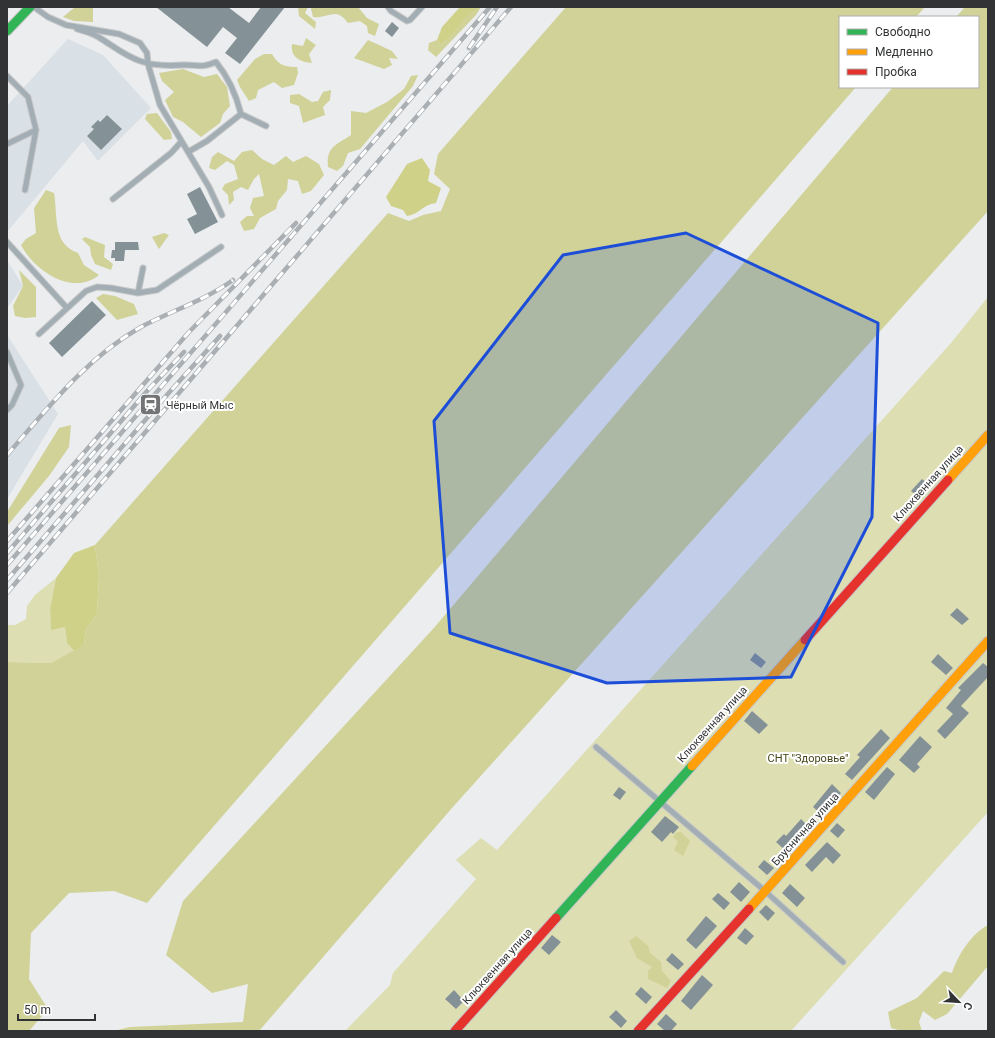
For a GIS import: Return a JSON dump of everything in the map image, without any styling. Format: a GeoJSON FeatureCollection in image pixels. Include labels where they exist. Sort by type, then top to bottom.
{"type":"FeatureCollection","features":[{"type":"Feature","properties":{"kind":"street"},"geometry":{"type":"LineString","coordinates":[[7,31],[30,7]]}},
{"type":"Feature","properties":{"kind":"street","name":"Клюквенная улица"},"geometry":{"type":"LineString","coordinates":[[455,1031],[987,436]]}},
{"type":"Feature","properties":{"kind":"street","name":"Брусничная улица"},"geometry":{"type":"LineString","coordinates":[[638,1031],[988,641]]}},
{"type":"Feature","properties":{"kind":"lane"},"geometry":{"type":"LineString","coordinates":[[34,7],[48,18],[98,37],[138,61],[148,64],[167,66],[184,65],[204,67],[216,62],[226,75],[236,93],[241,114]]}},
{"type":"Feature","properties":{"kind":"lane"},"geometry":{"type":"LineString","coordinates":[[388,7],[391,11],[407,21],[410,20],[422,7]]}},
{"type":"Feature","properties":{"kind":"lane"},"geometry":{"type":"LineString","coordinates":[[66,25],[119,34],[140,43],[147,53],[148,64],[160,105],[209,187],[222,215]]}},
{"type":"Feature","properties":{"kind":"lane"},"geometry":{"type":"LineString","coordinates":[[7,76],[28,97],[36,130],[25,190]]}},
{"type":"Feature","properties":{"kind":"lane"},"geometry":{"type":"LineString","coordinates":[[241,114],[266,126]]}},
{"type":"Feature","properties":{"kind":"lane"},"geometry":{"type":"LineString","coordinates":[[188,152],[207,141],[241,114]]}},
{"type":"Feature","properties":{"kind":"lane"},"geometry":{"type":"LineString","coordinates":[[7,144],[36,130]]}},
{"type":"Feature","properties":{"kind":"lane"},"geometry":{"type":"LineString","coordinates":[[113,199],[171,153],[182,142]]}},
{"type":"Feature","properties":{"kind":"lane"},"geometry":{"type":"LineString","coordinates":[[7,242],[66,308]]}},
{"type":"Feature","properties":{"kind":"lane"},"geometry":{"type":"LineString","coordinates":[[39,334],[86,291],[97,287],[138,293],[157,290],[221,247]]}},
{"type":"Feature","properties":{"kind":"lane"},"geometry":{"type":"LineString","coordinates":[[138,293],[143,268]]}},
{"type":"Feature","properties":{"kind":"lane"},"geometry":{"type":"LineString","coordinates":[[7,352],[21,385],[12,405],[7,410]]}},
{"type":"Feature","properties":{"kind":"lane"},"geometry":{"type":"LineString","coordinates":[[596,747],[765,891],[843,962]]}},
{"type":"Feature","properties":{"kind":"highlighted area"},"geometry":{"type":"Polygon","coordinates":[[[686,233],[878,323],[872,517],[791,677],[607,683],[450,633],[434,421],[563,255],[686,233]]]}},
{"type":"Feature","properties":{"kind":"shaded area"},"geometry":{"type":"Polygon","coordinates":[[[75,7],[93,7],[93,22],[74,21],[63,17],[75,7]]]}},
{"type":"Feature","properties":{"kind":"shaded area"},"geometry":{"type":"Polygon","coordinates":[[[298,7],[308,7],[305,13],[316,22],[315,29],[299,16],[298,7]]]}},
{"type":"Feature","properties":{"kind":"shaded area"},"geometry":{"type":"Polygon","coordinates":[[[312,7],[358,7],[367,18],[379,24],[375,36],[368,33],[367,26],[360,21],[348,23],[336,14],[313,17],[312,7]]]}},
{"type":"Feature","properties":{"kind":"shaded area"},"geometry":{"type":"Polygon","coordinates":[[[460,7],[479,7],[466,17],[454,33],[441,45],[437,40],[442,27],[460,7]]]}},
{"type":"Feature","properties":{"kind":"shaded area"},"geometry":{"type":"Polygon","coordinates":[[[481,7],[476,15],[436,57],[428,50],[429,43],[437,40],[441,45],[454,33],[466,16],[481,7]]]}},
{"type":"Feature","properties":{"kind":"shaded area"},"geometry":{"type":"Polygon","coordinates":[[[566,7],[925,7],[917,16],[839,16],[839,88],[855,88],[147,903],[114,891],[69,893],[31,933],[29,979],[48,1009],[29,1031],[7,1031],[7,662],[51,663],[84,645],[86,629],[97,614],[99,576],[95,545],[388,213],[409,221],[423,215],[441,211],[450,189],[434,174],[438,154],[566,7]]]}},
{"type":"Feature","properties":{"kind":"shaded area"},"geometry":{"type":"Polygon","coordinates":[[[965,7],[988,7],[988,211],[452,808],[259,1031],[113,1031],[130,1027],[243,1022],[248,984],[212,993],[166,955],[183,901],[433,629],[892,88],[979,88],[979,16],[957,16],[965,7]]]}},
{"type":"Feature","properties":{"kind":"shaded area"},"geometry":{"type":"Polygon","coordinates":[[[306,38],[316,45],[309,54],[312,63],[297,58],[292,49],[292,44],[303,46],[306,38]]]}},
{"type":"Feature","properties":{"kind":"shaded area"},"geometry":{"type":"Polygon","coordinates":[[[68,39],[103,55],[151,108],[98,161],[83,141],[7,232],[7,106],[68,39]]]}},
{"type":"Feature","properties":{"kind":"shaded area"},"geometry":{"type":"Polygon","coordinates":[[[368,40],[392,51],[398,59],[389,58],[392,65],[384,69],[354,58],[368,40]]]}},
{"type":"Feature","properties":{"kind":"shaded area"},"geometry":{"type":"Polygon","coordinates":[[[264,54],[272,54],[282,65],[297,67],[298,73],[294,85],[282,88],[274,82],[258,90],[256,98],[249,101],[237,80],[255,59],[264,54]]]}},
{"type":"Feature","properties":{"kind":"shaded area"},"geometry":{"type":"Polygon","coordinates":[[[183,69],[204,77],[217,74],[227,87],[230,106],[223,114],[220,123],[201,137],[183,122],[173,117],[165,100],[174,92],[162,81],[159,73],[183,69]]]}},
{"type":"Feature","properties":{"kind":"shaded area"},"geometry":{"type":"Polygon","coordinates":[[[418,75],[413,86],[360,149],[348,153],[343,166],[337,171],[328,167],[330,151],[333,147],[351,135],[351,111],[366,113],[387,102],[404,89],[411,76],[418,75]]]}},
{"type":"Feature","properties":{"kind":"shaded area"},"geometry":{"type":"Polygon","coordinates":[[[331,90],[330,100],[323,107],[325,115],[303,123],[299,106],[290,103],[290,95],[299,94],[312,102],[318,101],[323,92],[331,90]]]}},
{"type":"Feature","properties":{"kind":"shaded area"},"geometry":{"type":"Polygon","coordinates":[[[157,113],[171,132],[172,139],[164,140],[145,119],[147,114],[157,113]]]}},
{"type":"Feature","properties":{"kind":"shaded area"},"geometry":{"type":"Polygon","coordinates":[[[252,150],[262,159],[274,165],[286,156],[293,162],[306,156],[319,164],[324,175],[311,191],[302,194],[298,181],[288,179],[287,190],[278,201],[276,209],[260,218],[254,229],[244,231],[240,222],[247,216],[254,216],[250,208],[253,198],[264,196],[259,174],[254,179],[248,190],[241,187],[233,192],[234,200],[229,205],[228,195],[222,189],[225,184],[238,179],[234,165],[227,161],[215,170],[209,168],[212,157],[218,152],[234,161],[242,152],[252,150]]]}},
{"type":"Feature","properties":{"kind":"shaded area"},"geometry":{"type":"Polygon","coordinates":[[[422,158],[430,170],[428,181],[441,188],[436,203],[407,216],[403,210],[391,206],[386,197],[407,164],[422,158]]]}},
{"type":"Feature","properties":{"kind":"shaded area"},"geometry":{"type":"Polygon","coordinates":[[[46,190],[54,193],[56,220],[60,236],[64,243],[70,249],[78,253],[84,265],[99,275],[88,281],[77,283],[66,282],[55,278],[35,263],[21,245],[26,239],[36,233],[34,208],[46,190]]]}},
{"type":"Feature","properties":{"kind":"shaded area"},"geometry":{"type":"Polygon","coordinates":[[[164,233],[169,235],[159,249],[152,237],[164,233]]]}},
{"type":"Feature","properties":{"kind":"shaded area"},"geometry":{"type":"Polygon","coordinates":[[[85,237],[105,245],[104,257],[113,264],[111,270],[95,264],[91,255],[90,247],[82,239],[85,237]]]}},
{"type":"Feature","properties":{"kind":"shaded area"},"geometry":{"type":"Polygon","coordinates":[[[7,260],[23,286],[7,308],[7,260]]]}},
{"type":"Feature","properties":{"kind":"shaded area"},"geometry":{"type":"Polygon","coordinates":[[[19,270],[36,287],[36,317],[25,318],[15,316],[13,306],[23,286],[19,270]]]}},
{"type":"Feature","properties":{"kind":"shaded area"},"geometry":{"type":"Polygon","coordinates":[[[103,294],[115,296],[134,304],[138,314],[117,320],[96,298],[103,294]]]}},
{"type":"Feature","properties":{"kind":"shaded area"},"geometry":{"type":"Polygon","coordinates":[[[7,335],[58,414],[7,499],[7,335]]]}},
{"type":"Feature","properties":{"kind":"shaded area"},"geometry":{"type":"Polygon","coordinates":[[[71,425],[69,447],[49,476],[7,526],[7,512],[59,428],[71,425]]]}},
{"type":"Feature","properties":{"kind":"shaded area"},"geometry":{"type":"Polygon","coordinates":[[[95,545],[99,576],[97,614],[86,629],[84,645],[74,651],[67,643],[65,627],[51,630],[50,609],[56,578],[74,553],[95,545]]]}},
{"type":"Feature","properties":{"kind":"shaded area"},"geometry":{"type":"Polygon","coordinates":[[[677,832],[681,832],[690,841],[683,856],[674,850],[678,842],[673,837],[677,832]]]}},
{"type":"Feature","properties":{"kind":"shaded area"},"geometry":{"type":"Polygon","coordinates":[[[988,925],[988,966],[947,1014],[935,1020],[923,1011],[919,1022],[922,1031],[902,1031],[891,1028],[888,1012],[917,998],[944,971],[952,973],[958,959],[971,939],[988,925]]]}},
{"type":"Feature","properties":{"kind":"shaded area"},"geometry":{"type":"Polygon","coordinates":[[[636,936],[648,946],[650,953],[661,962],[662,971],[671,981],[667,988],[648,979],[648,971],[652,967],[637,958],[629,941],[636,936]]]}},
{"type":"Feature","properties":{"kind":"green space","name":"СНТ \"Здоровье\""},"geometry":{"type":"Polygon","coordinates":[[[988,297],[988,812],[791,1031],[345,1031],[390,985],[393,973],[476,879],[456,860],[481,838],[497,850],[951,343],[988,297]]]}},
{"type":"Feature","properties":{"kind":"green space"},"geometry":{"type":"Polygon","coordinates":[[[56,578],[50,609],[51,629],[65,627],[67,643],[74,651],[51,663],[7,662],[7,625],[15,625],[26,619],[27,606],[35,595],[56,578]]]}},
{"type":"Feature","properties":{"kind":"building"},"geometry":{"type":"Polygon","coordinates":[[[156,7],[228,7],[249,23],[261,7],[285,7],[240,64],[225,53],[237,38],[223,27],[207,47],[156,7]]]}},
{"type":"Feature","properties":{"kind":"building"},"geometry":{"type":"Polygon","coordinates":[[[392,22],[399,28],[392,37],[385,31],[392,22]]]}},
{"type":"Feature","properties":{"kind":"building"},"geometry":{"type":"Polygon","coordinates":[[[107,115],[122,129],[101,150],[87,136],[94,129],[91,127],[98,120],[100,122],[107,115]]]}},
{"type":"Feature","properties":{"kind":"building"},"geometry":{"type":"Polygon","coordinates":[[[200,187],[218,222],[195,234],[187,219],[197,214],[187,194],[200,187]]]}},
{"type":"Feature","properties":{"kind":"building"},"geometry":{"type":"Polygon","coordinates":[[[115,242],[138,242],[139,250],[125,250],[124,261],[115,261],[115,258],[111,258],[112,250],[115,250],[115,242]]]}},
{"type":"Feature","properties":{"kind":"building"},"geometry":{"type":"Polygon","coordinates":[[[92,301],[106,315],[62,357],[49,343],[92,301]]]}},
{"type":"Feature","properties":{"kind":"building"},"geometry":{"type":"Polygon","coordinates":[[[922,479],[928,484],[917,496],[911,491],[922,479]]]}},
{"type":"Feature","properties":{"kind":"building"},"geometry":{"type":"Polygon","coordinates":[[[957,608],[969,619],[962,625],[950,615],[957,608]]]}},
{"type":"Feature","properties":{"kind":"building"},"geometry":{"type":"Polygon","coordinates":[[[755,653],[766,662],[761,668],[750,660],[755,653]]]}},
{"type":"Feature","properties":{"kind":"building"},"geometry":{"type":"Polygon","coordinates":[[[938,654],[953,668],[946,675],[931,662],[938,654]]]}},
{"type":"Feature","properties":{"kind":"building"},"geometry":{"type":"Polygon","coordinates":[[[983,663],[988,667],[988,677],[961,706],[969,713],[945,739],[937,731],[953,714],[946,708],[961,690],[958,688],[983,663]]]}},
{"type":"Feature","properties":{"kind":"building"},"geometry":{"type":"Polygon","coordinates":[[[752,711],[768,725],[759,734],[744,721],[752,711]]]}},
{"type":"Feature","properties":{"kind":"building"},"geometry":{"type":"Polygon","coordinates":[[[881,729],[890,738],[852,780],[845,774],[860,757],[857,755],[881,729]]]}},
{"type":"Feature","properties":{"kind":"building"},"geometry":{"type":"Polygon","coordinates":[[[920,736],[932,747],[917,764],[920,767],[914,773],[899,760],[920,736]]]}},
{"type":"Feature","properties":{"kind":"building"},"geometry":{"type":"Polygon","coordinates":[[[887,767],[895,774],[874,800],[865,792],[887,767]]]}},
{"type":"Feature","properties":{"kind":"building"},"geometry":{"type":"Polygon","coordinates":[[[832,784],[841,793],[822,815],[813,807],[832,784]]]}},
{"type":"Feature","properties":{"kind":"building"},"geometry":{"type":"Polygon","coordinates":[[[619,787],[626,792],[620,800],[613,795],[619,787]]]}},
{"type":"Feature","properties":{"kind":"building"},"geometry":{"type":"Polygon","coordinates":[[[665,816],[679,827],[673,834],[671,832],[662,842],[651,832],[665,816]]]}},
{"type":"Feature","properties":{"kind":"building"},"geometry":{"type":"Polygon","coordinates":[[[801,819],[810,828],[788,853],[776,842],[784,834],[786,836],[801,819]]]}},
{"type":"Feature","properties":{"kind":"building"},"geometry":{"type":"Polygon","coordinates":[[[837,823],[845,830],[838,838],[830,831],[837,823]]]}},
{"type":"Feature","properties":{"kind":"building"},"geometry":{"type":"Polygon","coordinates":[[[827,842],[841,855],[833,864],[826,857],[812,872],[805,865],[827,842]]]}},
{"type":"Feature","properties":{"kind":"building"},"geometry":{"type":"Polygon","coordinates":[[[764,860],[774,868],[767,875],[758,867],[764,860]]]}},
{"type":"Feature","properties":{"kind":"building"},"geometry":{"type":"Polygon","coordinates":[[[739,882],[750,892],[741,902],[730,892],[739,882]]]}},
{"type":"Feature","properties":{"kind":"building"},"geometry":{"type":"Polygon","coordinates":[[[790,884],[805,898],[797,907],[782,893],[790,884]]]}},
{"type":"Feature","properties":{"kind":"building"},"geometry":{"type":"Polygon","coordinates":[[[718,893],[730,903],[724,910],[712,899],[718,893]]]}},
{"type":"Feature","properties":{"kind":"building"},"geometry":{"type":"Polygon","coordinates":[[[766,905],[775,913],[768,921],[759,912],[766,905]]]}},
{"type":"Feature","properties":{"kind":"building"},"geometry":{"type":"Polygon","coordinates":[[[706,916],[717,926],[696,949],[686,940],[706,916]]]}},
{"type":"Feature","properties":{"kind":"building"},"geometry":{"type":"Polygon","coordinates":[[[745,928],[754,936],[746,945],[737,938],[745,928]]]}},
{"type":"Feature","properties":{"kind":"building"},"geometry":{"type":"Polygon","coordinates":[[[552,935],[561,942],[549,955],[541,948],[552,935]]]}},
{"type":"Feature","properties":{"kind":"building"},"geometry":{"type":"Polygon","coordinates":[[[672,953],[684,964],[678,970],[666,960],[672,953]]]}},
{"type":"Feature","properties":{"kind":"building"},"geometry":{"type":"Polygon","coordinates":[[[702,975],[713,985],[691,1010],[681,1001],[702,975]]]}},
{"type":"Feature","properties":{"kind":"building"},"geometry":{"type":"Polygon","coordinates":[[[641,987],[652,997],[646,1004],[635,994],[641,987]]]}},
{"type":"Feature","properties":{"kind":"building"},"geometry":{"type":"Polygon","coordinates":[[[454,990],[464,1001],[456,1009],[445,999],[454,990]]]}},
{"type":"Feature","properties":{"kind":"building"},"geometry":{"type":"Polygon","coordinates":[[[616,1010],[627,1021],[621,1028],[609,1017],[616,1010]]]}},
{"type":"Feature","properties":{"kind":"building"},"geometry":{"type":"Polygon","coordinates":[[[666,1014],[677,1024],[671,1031],[665,1031],[657,1024],[666,1014]]]}},
{"type":"Feature","properties":{"kind":"railway"},"geometry":{"type":"LineString","coordinates":[[7,565],[490,7]]}},
{"type":"Feature","properties":{"kind":"railway"},"geometry":{"type":"LineString","coordinates":[[469,48],[497,7]]}},
{"type":"Feature","properties":{"kind":"railway"},"geometry":{"type":"LineString","coordinates":[[7,593],[511,7]]}},
{"type":"Feature","properties":{"kind":"railway"},"geometry":{"type":"LineString","coordinates":[[7,541],[189,332],[296,223]]}},
{"type":"Feature","properties":{"kind":"railway"},"geometry":{"type":"LineString","coordinates":[[7,455],[69,385],[103,353],[121,339],[152,321],[211,294],[233,280]]}},
{"type":"Feature","properties":{"kind":"railway"},"geometry":{"type":"LineString","coordinates":[[7,580],[166,396],[220,336]]}},
{"type":"Feature","properties":{"kind":"railway"},"geometry":{"type":"LineString","coordinates":[[7,553],[148,390],[184,352]]}},
{"type":"Feature","properties":{"kind":"traffic: fast"},"geometry":{"type":"LineString","coordinates":[[7,31],[30,7]]}},
{"type":"Feature","properties":{"kind":"traffic: fast"},"geometry":{"type":"LineString","coordinates":[[556,918],[692,766]]}},
{"type":"Feature","properties":{"kind":"traffic: slow"},"geometry":{"type":"LineString","coordinates":[[948,480],[988,435]]}},
{"type":"Feature","properties":{"kind":"traffic: slow"},"geometry":{"type":"LineString","coordinates":[[692,766],[805,640]]}},
{"type":"Feature","properties":{"kind":"traffic: slow"},"geometry":{"type":"LineString","coordinates":[[749,909],[988,641]]}},
{"type":"Feature","properties":{"kind":"traffic: jam"},"geometry":{"type":"LineString","coordinates":[[805,640],[948,480]]}},
{"type":"Feature","properties":{"kind":"traffic: jam"},"geometry":{"type":"LineString","coordinates":[[638,1031],[749,909]]}},
{"type":"Feature","properties":{"kind":"traffic: jam"},"geometry":{"type":"LineString","coordinates":[[455,1031],[556,918]]}},
{"type":"Feature","properties":{"kind":"place","name":"Чёрный Мыс"},"geometry":{"type":"Point","coordinates":[151,405]}}]}
